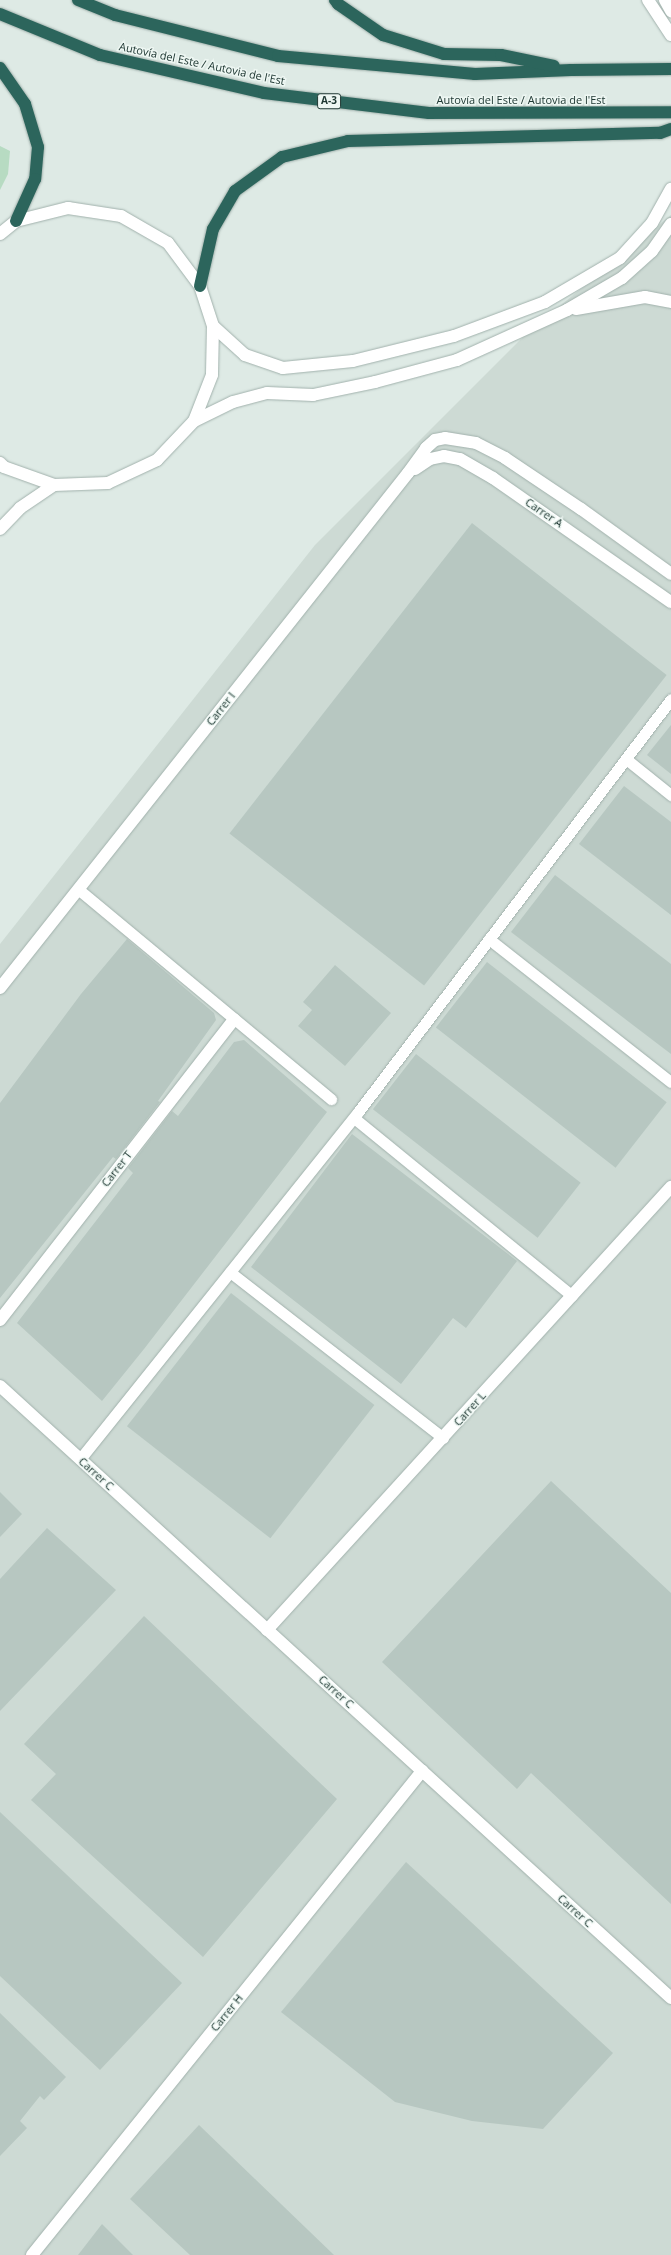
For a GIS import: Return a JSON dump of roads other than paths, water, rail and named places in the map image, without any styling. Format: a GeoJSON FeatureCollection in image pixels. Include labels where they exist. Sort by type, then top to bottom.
{"type":"FeatureCollection","features":[{"type":"Feature","properties":{"kind":"highway","name":"Autovía del Este / Autovia de l'Est"},"geometry":{"type":"LineString","coordinates":[[78,0],[115,15],[278,56],[475,74],[571,70],[671,69]]}},
{"type":"Feature","properties":{"kind":"highway"},"geometry":{"type":"LineString","coordinates":[[335,0],[338,4],[383,35],[444,54],[501,55],[571,70]]}},
{"type":"Feature","properties":{"kind":"highway","name":"Autovía del Este / Autovia de l'Est"},"geometry":{"type":"LineString","coordinates":[[0,14],[100,55],[264,93],[429,113],[671,112]]}},
{"type":"Feature","properties":{"kind":"highway"},"geometry":{"type":"LineString","coordinates":[[0,68],[25,104],[38,147],[35,179],[16,221]]}},
{"type":"Feature","properties":{"kind":"highway"},"geometry":{"type":"LineString","coordinates":[[200,286],[213,229],[235,191],[282,157],[348,142],[660,133],[671,129]]}},
{"type":"Feature","properties":{"kind":"street"},"geometry":{"type":"LineString","coordinates":[[648,0],[671,35]]}},
{"type":"Feature","properties":{"kind":"street"},"geometry":{"type":"LineString","coordinates":[[665,0],[671,11]]}},
{"type":"Feature","properties":{"kind":"street"},"geometry":{"type":"LineString","coordinates":[[213,326],[245,355],[283,368],[353,360],[454,336],[545,302],[620,258],[652,223],[671,189]]}},
{"type":"Feature","properties":{"kind":"street"},"geometry":{"type":"LineString","coordinates":[[0,234],[16,221],[68,208],[122,216],[168,243],[200,286],[213,326],[212,375],[194,421]]}},
{"type":"Feature","properties":{"kind":"street"},"geometry":{"type":"LineString","coordinates":[[0,463],[4,467],[54,485],[108,483],[157,460],[194,421],[233,402],[268,393],[313,395],[375,382],[457,360],[567,310],[622,278],[652,251],[671,224]]}},
{"type":"Feature","properties":{"kind":"street"},"geometry":{"type":"LineString","coordinates":[[567,310],[645,297],[671,302]]}},
{"type":"Feature","properties":{"kind":"street","name":"Carrer I"},"geometry":{"type":"LineString","coordinates":[[0,988],[408,473],[426,448],[435,440],[445,438],[476,443],[505,458],[671,574]]}},
{"type":"Feature","properties":{"kind":"street","name":"Carrer A"},"geometry":{"type":"LineString","coordinates":[[408,473],[430,459],[444,456],[460,459],[493,478],[671,602]]}},
{"type":"Feature","properties":{"kind":"street"},"geometry":{"type":"LineString","coordinates":[[0,529],[20,508],[54,485]]}},
{"type":"Feature","properties":{"kind":"street","name":"Carrer T"},"geometry":{"type":"LineString","coordinates":[[0,1320],[234,1019]]}},
{"type":"Feature","properties":{"kind":"street","name":"Carrer L"},"geometry":{"type":"LineString","coordinates":[[267,1630],[671,1187]]}},
{"type":"Feature","properties":{"kind":"street","name":"Carrer C"},"geometry":{"type":"LineString","coordinates":[[0,1386],[671,1998]]}},
{"type":"Feature","properties":{"kind":"street","name":"Carrer H"},"geometry":{"type":"LineString","coordinates":[[32,2255],[422,1771]]}},
{"type":"Feature","properties":{"kind":"lane"},"geometry":{"type":"LineString","coordinates":[[80,1459],[354,1118],[671,698]]}},
{"type":"Feature","properties":{"kind":"lane"},"geometry":{"type":"LineString","coordinates":[[626,759],[671,795]]}},
{"type":"Feature","properties":{"kind":"lane"},"geometry":{"type":"LineString","coordinates":[[78,890],[331,1099]]}},
{"type":"Feature","properties":{"kind":"lane"},"geometry":{"type":"LineString","coordinates":[[489,939],[671,1082]]}},
{"type":"Feature","properties":{"kind":"lane"},"geometry":{"type":"LineString","coordinates":[[354,1118],[572,1296]]}},
{"type":"Feature","properties":{"kind":"lane"},"geometry":{"type":"LineString","coordinates":[[230,1272],[443,1438]]}}]}
